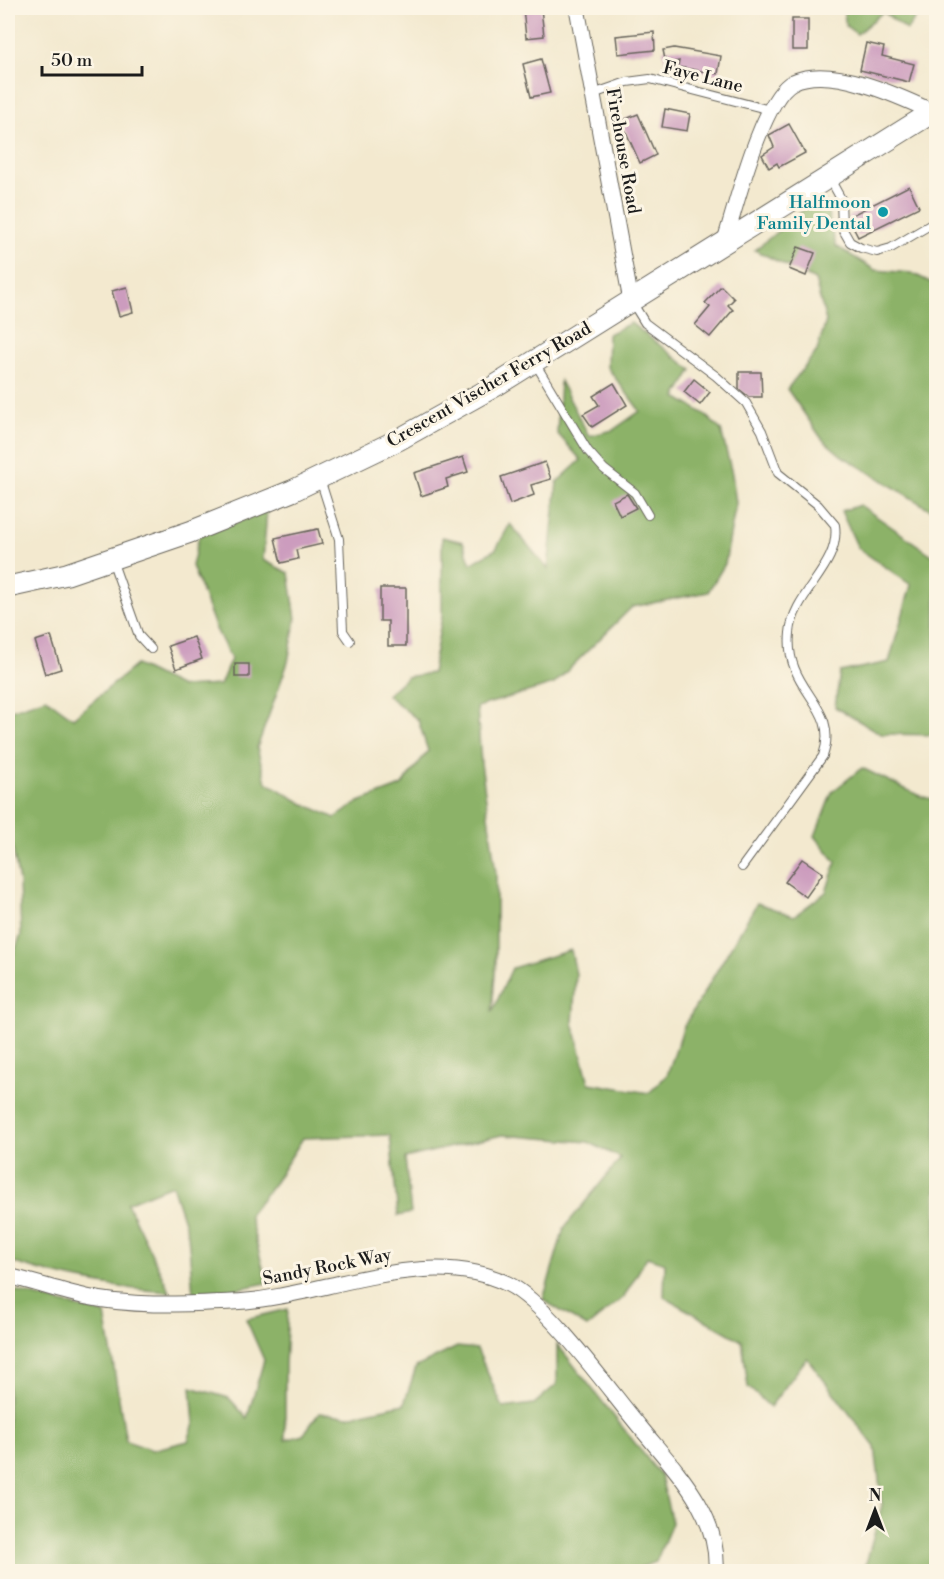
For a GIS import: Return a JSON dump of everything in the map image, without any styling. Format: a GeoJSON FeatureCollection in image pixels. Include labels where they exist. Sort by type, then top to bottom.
{"type":"FeatureCollection","features":[{"type":"Feature","properties":{"kind":"main road","name":"Crescent Vischer Ferry Road"},"geometry":{"type":"LineString","coordinates":[[8,587],[67,574],[190,532],[320,477],[398,440],[534,362],[830,179],[935,111]]}},
{"type":"Feature","properties":{"kind":"street","name":"Firehouse Road"},"geometry":{"type":"LineString","coordinates":[[577,8],[631,301]]}},
{"type":"Feature","properties":{"kind":"street"},"geometry":{"type":"LineString","coordinates":[[724,244],[759,134],[781,92],[793,82],[832,76],[935,111]]}},
{"type":"Feature","properties":{"kind":"street","name":"Sandy Rock Way"},"geometry":{"type":"LineString","coordinates":[[8,1276],[88,1297],[146,1304],[246,1301],[294,1295],[375,1274],[431,1270],[472,1273],[510,1285],[531,1299],[561,1332],[681,1477],[707,1518],[713,1535],[716,1572]]}},
{"type":"Feature","properties":{"kind":"lane","name":"Faye Lane"},"geometry":{"type":"LineString","coordinates":[[593,94],[627,82],[650,79],[770,110]]}},
{"type":"Feature","properties":{"kind":"lane"},"geometry":{"type":"LineString","coordinates":[[830,179],[841,199],[842,228],[850,242],[861,248],[877,252],[891,248],[935,222]]}},
{"type":"Feature","properties":{"kind":"lane"},"geometry":{"type":"LineString","coordinates":[[631,301],[645,323],[716,376],[746,403],[762,432],[778,473],[818,505],[835,525],[833,550],[797,605],[789,635],[792,665],[796,676],[824,715],[828,740],[823,756],[742,867]]}},
{"type":"Feature","properties":{"kind":"lane"},"geometry":{"type":"LineString","coordinates":[[534,362],[588,451],[604,468],[635,493],[648,515]]}},
{"type":"Feature","properties":{"kind":"lane"},"geometry":{"type":"LineString","coordinates":[[320,477],[339,539],[343,631],[350,641]]}},
{"type":"Feature","properties":{"kind":"lane"},"geometry":{"type":"LineString","coordinates":[[111,559],[139,636],[151,649]]}},
{"type":"Feature","properties":{"kind":"green space"},"geometry":{"type":"Polygon","coordinates":[[[843,8],[923,8],[907,30],[883,12],[857,34],[846,26],[843,8]]]}},
{"type":"Feature","properties":{"kind":"green space"},"geometry":{"type":"Polygon","coordinates":[[[825,202],[836,246],[875,270],[912,273],[936,285],[936,513],[842,456],[822,439],[787,389],[817,351],[826,321],[815,280],[755,250],[807,207],[825,202]]]}},
{"type":"Feature","properties":{"kind":"green space"},"geometry":{"type":"Polygon","coordinates":[[[631,323],[692,370],[676,397],[703,413],[721,430],[732,474],[736,503],[725,564],[708,592],[632,607],[554,684],[477,707],[481,763],[496,873],[496,962],[492,1012],[512,968],[571,950],[576,974],[573,1023],[589,1083],[649,1093],[667,1075],[684,1026],[757,903],[794,916],[826,892],[836,862],[815,836],[832,792],[862,768],[920,796],[936,800],[936,1571],[864,1571],[882,1505],[875,1447],[807,1358],[770,1407],[748,1387],[742,1341],[664,1297],[665,1263],[647,1257],[624,1297],[587,1327],[543,1300],[564,1228],[621,1158],[588,1142],[502,1135],[405,1158],[411,1213],[398,1216],[390,1135],[303,1138],[275,1182],[249,1215],[267,1283],[222,1292],[193,1294],[188,1234],[172,1185],[127,1203],[170,1292],[88,1282],[8,1261],[8,967],[21,935],[19,882],[8,823],[8,711],[46,698],[73,718],[136,665],[181,687],[220,685],[231,659],[216,629],[192,566],[199,536],[267,511],[263,560],[289,573],[296,619],[288,662],[257,748],[266,782],[302,803],[335,818],[359,802],[401,786],[428,751],[418,720],[387,695],[407,677],[432,673],[442,616],[442,537],[463,542],[471,564],[496,549],[510,524],[548,569],[557,482],[581,460],[557,433],[560,381],[589,436],[613,430],[640,411],[607,367],[608,334],[631,323]]]}},
{"type":"Feature","properties":{"kind":"green space"},"geometry":{"type":"Polygon","coordinates":[[[860,505],[936,558],[936,735],[881,734],[835,707],[840,672],[889,662],[911,585],[858,548],[841,511],[860,505]]]}},
{"type":"Feature","properties":{"kind":"green space"},"geometry":{"type":"Polygon","coordinates":[[[8,1289],[105,1314],[126,1441],[152,1450],[188,1441],[194,1423],[191,1387],[229,1398],[247,1418],[264,1360],[246,1319],[288,1309],[285,1440],[303,1435],[319,1413],[348,1416],[404,1404],[416,1367],[457,1347],[477,1349],[503,1408],[534,1404],[557,1384],[557,1344],[661,1476],[672,1523],[656,1562],[631,1571],[8,1571],[8,1289]]]}},
{"type":"Feature","properties":{"kind":"building"},"geometry":{"type":"Polygon","coordinates":[[[523,8],[541,8],[544,36],[526,38],[523,8]]]}},
{"type":"Feature","properties":{"kind":"building"},"geometry":{"type":"Polygon","coordinates":[[[792,19],[808,19],[808,50],[792,50],[792,19]]]}},
{"type":"Feature","properties":{"kind":"building"},"geometry":{"type":"Polygon","coordinates":[[[654,32],[655,50],[618,54],[616,36],[654,32]]]}},
{"type":"Feature","properties":{"kind":"building"},"geometry":{"type":"Polygon","coordinates":[[[866,43],[884,47],[882,56],[914,64],[909,82],[860,70],[866,43]]]}},
{"type":"Feature","properties":{"kind":"building"},"geometry":{"type":"Polygon","coordinates":[[[674,48],[721,56],[718,74],[678,67],[679,61],[666,64],[663,50],[674,48]]]}},
{"type":"Feature","properties":{"kind":"building"},"geometry":{"type":"Polygon","coordinates":[[[541,59],[550,93],[531,97],[523,64],[541,59]]]}},
{"type":"Feature","properties":{"kind":"building"},"geometry":{"type":"Polygon","coordinates":[[[665,109],[690,114],[687,131],[662,127],[665,109]]]}},
{"type":"Feature","properties":{"kind":"building"},"geometry":{"type":"Polygon","coordinates":[[[638,114],[656,155],[640,163],[621,121],[638,114]]]}},
{"type":"Feature","properties":{"kind":"building"},"geometry":{"type":"Polygon","coordinates":[[[789,124],[805,153],[779,167],[777,163],[769,168],[762,155],[774,147],[769,135],[789,124]]]}},
{"type":"Feature","properties":{"kind":"building","name":"Halfmoon Family Dental"},"geometry":{"type":"Polygon","coordinates":[[[909,186],[919,207],[858,237],[848,217],[909,186]]]}},
{"type":"Feature","properties":{"kind":"building"},"geometry":{"type":"Polygon","coordinates":[[[798,247],[815,253],[806,276],[789,269],[798,247]]]}},
{"type":"Feature","properties":{"kind":"building"},"geometry":{"type":"Polygon","coordinates":[[[721,286],[734,299],[728,305],[733,310],[710,337],[695,325],[710,307],[705,303],[721,286]]]}},
{"type":"Feature","properties":{"kind":"building"},"geometry":{"type":"Polygon","coordinates":[[[127,287],[133,312],[119,316],[112,291],[127,287]]]}},
{"type":"Feature","properties":{"kind":"building"},"geometry":{"type":"Polygon","coordinates":[[[739,372],[761,372],[762,397],[749,397],[739,389],[739,372]]]}},
{"type":"Feature","properties":{"kind":"building"},"geometry":{"type":"Polygon","coordinates":[[[694,379],[710,392],[700,405],[684,392],[694,379]]]}},
{"type":"Feature","properties":{"kind":"building"},"geometry":{"type":"Polygon","coordinates":[[[614,383],[627,405],[592,427],[583,414],[599,405],[593,396],[614,383]]]}},
{"type":"Feature","properties":{"kind":"building"},"geometry":{"type":"Polygon","coordinates":[[[463,457],[468,472],[446,479],[448,487],[421,496],[414,473],[463,457]]]}},
{"type":"Feature","properties":{"kind":"building"},"geometry":{"type":"Polygon","coordinates":[[[545,462],[551,479],[531,485],[534,495],[510,504],[501,477],[545,462]]]}},
{"type":"Feature","properties":{"kind":"building"},"geometry":{"type":"Polygon","coordinates":[[[627,494],[636,508],[620,516],[613,501],[627,494]]]}},
{"type":"Feature","properties":{"kind":"building"},"geometry":{"type":"Polygon","coordinates":[[[318,529],[322,544],[296,550],[298,559],[281,563],[275,538],[318,529]]]}},
{"type":"Feature","properties":{"kind":"building"},"geometry":{"type":"Polygon","coordinates":[[[380,588],[406,588],[406,646],[388,646],[388,621],[380,621],[380,588]]]}},
{"type":"Feature","properties":{"kind":"building"},"geometry":{"type":"Polygon","coordinates":[[[51,636],[61,669],[45,674],[35,641],[51,636]]]}},
{"type":"Feature","properties":{"kind":"building"},"geometry":{"type":"Polygon","coordinates":[[[194,637],[202,659],[176,669],[168,646],[194,637]]]}},
{"type":"Feature","properties":{"kind":"building"},"geometry":{"type":"Polygon","coordinates":[[[235,664],[249,664],[249,677],[235,677],[235,664]]]}},
{"type":"Feature","properties":{"kind":"building"},"geometry":{"type":"Polygon","coordinates":[[[802,859],[823,873],[806,897],[785,882],[802,859]]]}},
{"type":"Feature","properties":{"kind":"place","name":"Halfmoon Family Dental"},"geometry":{"type":"Point","coordinates":[883,212]}}]}
